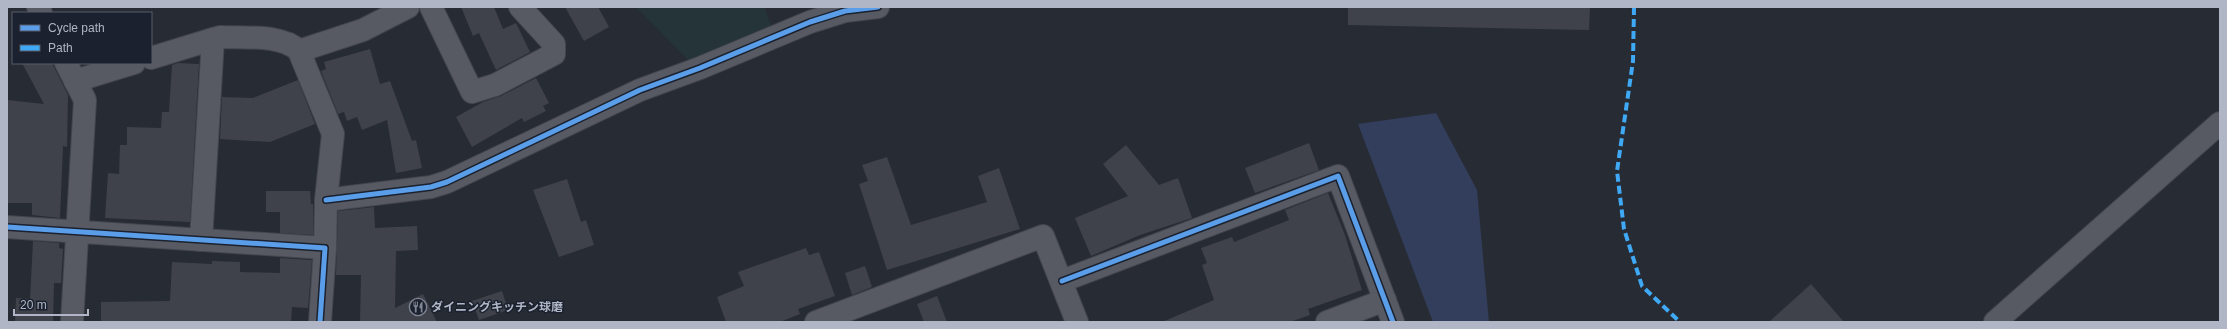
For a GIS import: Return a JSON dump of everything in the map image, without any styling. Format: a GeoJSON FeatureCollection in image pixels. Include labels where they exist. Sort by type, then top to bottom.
{"type":"FeatureCollection","features":[{"type":"Feature","properties":{"kind":"street"},"geometry":{"type":"LineString","coordinates":[[300,51],[363,30],[408,7]]}},
{"type":"Feature","properties":{"kind":"street"},"geometry":{"type":"LineString","coordinates":[[431,7],[472,92],[495,85],[554,54],[554,44],[520,7]]}},
{"type":"Feature","properties":{"kind":"street"},"geometry":{"type":"LineString","coordinates":[[326,200],[431,187],[447,182],[640,90],[700,68],[810,22],[845,11],[878,7]]}},
{"type":"Feature","properties":{"kind":"street"},"geometry":{"type":"LineString","coordinates":[[152,58],[220,37],[280,40],[292,43],[300,51],[332,134],[326,200],[325,248],[320,322]]}},
{"type":"Feature","properties":{"kind":"street"},"geometry":{"type":"LineString","coordinates":[[201,240],[213,39]]}},
{"type":"Feature","properties":{"kind":"street"},"geometry":{"type":"LineString","coordinates":[[72,322],[85,100],[71,72],[127,64]]}},
{"type":"Feature","properties":{"kind":"street"},"geometry":{"type":"LineString","coordinates":[[1996,322],[2220,123]]}},
{"type":"Feature","properties":{"kind":"street"},"geometry":{"type":"LineString","coordinates":[[1062,281],[1338,176],[1393,322]]}},
{"type":"Feature","properties":{"kind":"street"},"geometry":{"type":"LineString","coordinates":[[7,227],[325,248]]}},
{"type":"Feature","properties":{"kind":"street"},"geometry":{"type":"LineString","coordinates":[[816,322],[1043,236],[1077,322]]}},
{"type":"Feature","properties":{"kind":"street"},"geometry":{"type":"LineString","coordinates":[[1327,322],[1385,300]]}},
{"type":"Feature","properties":{"kind":"shaded area"},"geometry":{"type":"Polygon","coordinates":[[[636,7],[765,7],[772,30],[691,63],[636,7]]]}},
{"type":"Feature","properties":{"kind":"water"},"geometry":{"type":"Polygon","coordinates":[[[1436,113],[1477,190],[1489,322],[1433,322],[1358,124],[1436,113]]]}},
{"type":"Feature","properties":{"kind":"building"},"geometry":{"type":"Polygon","coordinates":[[[461,7],[494,7],[503,29],[516,23],[530,52],[496,70],[479,33],[473,36],[461,7]]]}},
{"type":"Feature","properties":{"kind":"building"},"geometry":{"type":"Polygon","coordinates":[[[565,7],[598,7],[609,27],[584,41],[565,7]]]}},
{"type":"Feature","properties":{"kind":"building"},"geometry":{"type":"Polygon","coordinates":[[[1348,7],[1590,7],[1589,30],[1348,25],[1348,7]]]}},
{"type":"Feature","properties":{"kind":"building"},"geometry":{"type":"Polygon","coordinates":[[[370,49],[380,84],[390,81],[412,141],[416,140],[422,168],[396,173],[387,120],[362,130],[357,117],[347,121],[344,112],[338,114],[321,71],[326,69],[324,62],[370,49]]]}},
{"type":"Feature","properties":{"kind":"building"},"geometry":{"type":"Polygon","coordinates":[[[178,63],[199,64],[190,222],[105,218],[108,173],[119,174],[120,145],[127,145],[127,127],[161,128],[162,112],[169,112],[172,65],[178,63]]]}},
{"type":"Feature","properties":{"kind":"building"},"geometry":{"type":"Polygon","coordinates":[[[23,64],[52,64],[68,95],[67,147],[63,146],[60,218],[32,215],[32,203],[7,203],[7,100],[44,104],[23,64]]]}},
{"type":"Feature","properties":{"kind":"building"},"geometry":{"type":"Polygon","coordinates":[[[536,78],[549,103],[543,106],[546,111],[524,122],[522,118],[472,147],[456,117],[483,102],[501,96],[536,78]]]}},
{"type":"Feature","properties":{"kind":"building"},"geometry":{"type":"Polygon","coordinates":[[[298,80],[315,124],[270,142],[220,139],[222,97],[253,98],[298,80]]]}},
{"type":"Feature","properties":{"kind":"building"},"geometry":{"type":"Polygon","coordinates":[[[1309,143],[1319,170],[1255,193],[1245,168],[1309,143]]]}},
{"type":"Feature","properties":{"kind":"building"},"geometry":{"type":"Polygon","coordinates":[[[1126,145],[1159,185],[1178,178],[1192,218],[1140,235],[1091,256],[1075,218],[1128,196],[1103,164],[1126,145]]]}},
{"type":"Feature","properties":{"kind":"building"},"geometry":{"type":"Polygon","coordinates":[[[887,157],[911,225],[987,202],[978,176],[999,168],[1020,229],[887,270],[859,184],[868,181],[862,165],[887,157]]]}},
{"type":"Feature","properties":{"kind":"building"},"geometry":{"type":"Polygon","coordinates":[[[567,179],[581,222],[586,220],[594,245],[559,257],[533,190],[567,179]]]}},
{"type":"Feature","properties":{"kind":"building"},"geometry":{"type":"Polygon","coordinates":[[[266,191],[310,191],[311,204],[313,204],[313,235],[280,233],[280,212],[266,212],[266,191]]]}},
{"type":"Feature","properties":{"kind":"building"},"geometry":{"type":"Polygon","coordinates":[[[1328,193],[1345,235],[1362,290],[1308,309],[1310,315],[1290,322],[1162,322],[1214,300],[1202,265],[1207,263],[1201,248],[1232,237],[1234,242],[1289,220],[1285,210],[1328,193]]]}},
{"type":"Feature","properties":{"kind":"building"},"geometry":{"type":"Polygon","coordinates":[[[374,207],[375,228],[417,226],[418,250],[396,251],[395,308],[423,294],[437,322],[360,322],[361,275],[336,275],[338,211],[374,207]]]}},
{"type":"Feature","properties":{"kind":"building"},"geometry":{"type":"Polygon","coordinates":[[[33,241],[59,243],[59,248],[63,249],[61,283],[54,283],[53,322],[15,322],[16,298],[30,299],[33,241]]]}},
{"type":"Feature","properties":{"kind":"building"},"geometry":{"type":"Polygon","coordinates":[[[806,248],[809,255],[819,252],[835,296],[798,309],[800,314],[780,322],[726,322],[717,297],[744,286],[738,272],[806,248]]]}},
{"type":"Feature","properties":{"kind":"building"},"geometry":{"type":"Polygon","coordinates":[[[280,258],[312,260],[308,308],[292,307],[291,322],[101,322],[101,302],[170,301],[172,262],[212,264],[212,261],[240,262],[240,272],[280,273],[280,258]]]}},
{"type":"Feature","properties":{"kind":"building"},"geometry":{"type":"Polygon","coordinates":[[[865,266],[872,287],[852,295],[845,273],[865,266]]]}},
{"type":"Feature","properties":{"kind":"building"},"geometry":{"type":"Polygon","coordinates":[[[1811,284],[1844,322],[1769,322],[1811,284]]]}},
{"type":"Feature","properties":{"kind":"building"},"geometry":{"type":"Polygon","coordinates":[[[502,291],[508,310],[479,320],[472,301],[502,291]]]}},
{"type":"Feature","properties":{"kind":"building"},"geometry":{"type":"Polygon","coordinates":[[[937,296],[947,322],[924,322],[917,304],[937,296]]]}},
{"type":"Feature","properties":{"kind":"marked path"},"geometry":{"type":"LineString","coordinates":[[1634,7],[1633,61],[1617,171],[1624,229],[1642,286],[1680,322]]}},
{"type":"Feature","properties":{"kind":"cycle path"},"geometry":{"type":"LineString","coordinates":[[326,200],[431,187],[447,182],[640,90],[700,68],[810,22],[845,11],[878,7]]}},
{"type":"Feature","properties":{"kind":"cycle path"},"geometry":{"type":"LineString","coordinates":[[1062,281],[1338,176],[1393,322]]}},
{"type":"Feature","properties":{"kind":"cycle path"},"geometry":{"type":"LineString","coordinates":[[7,227],[325,248],[320,322]]}},
{"type":"Feature","properties":{"kind":"place","name":"ダイニングキッチン球磨"},"geometry":{"type":"Point","coordinates":[418,307]}}]}
